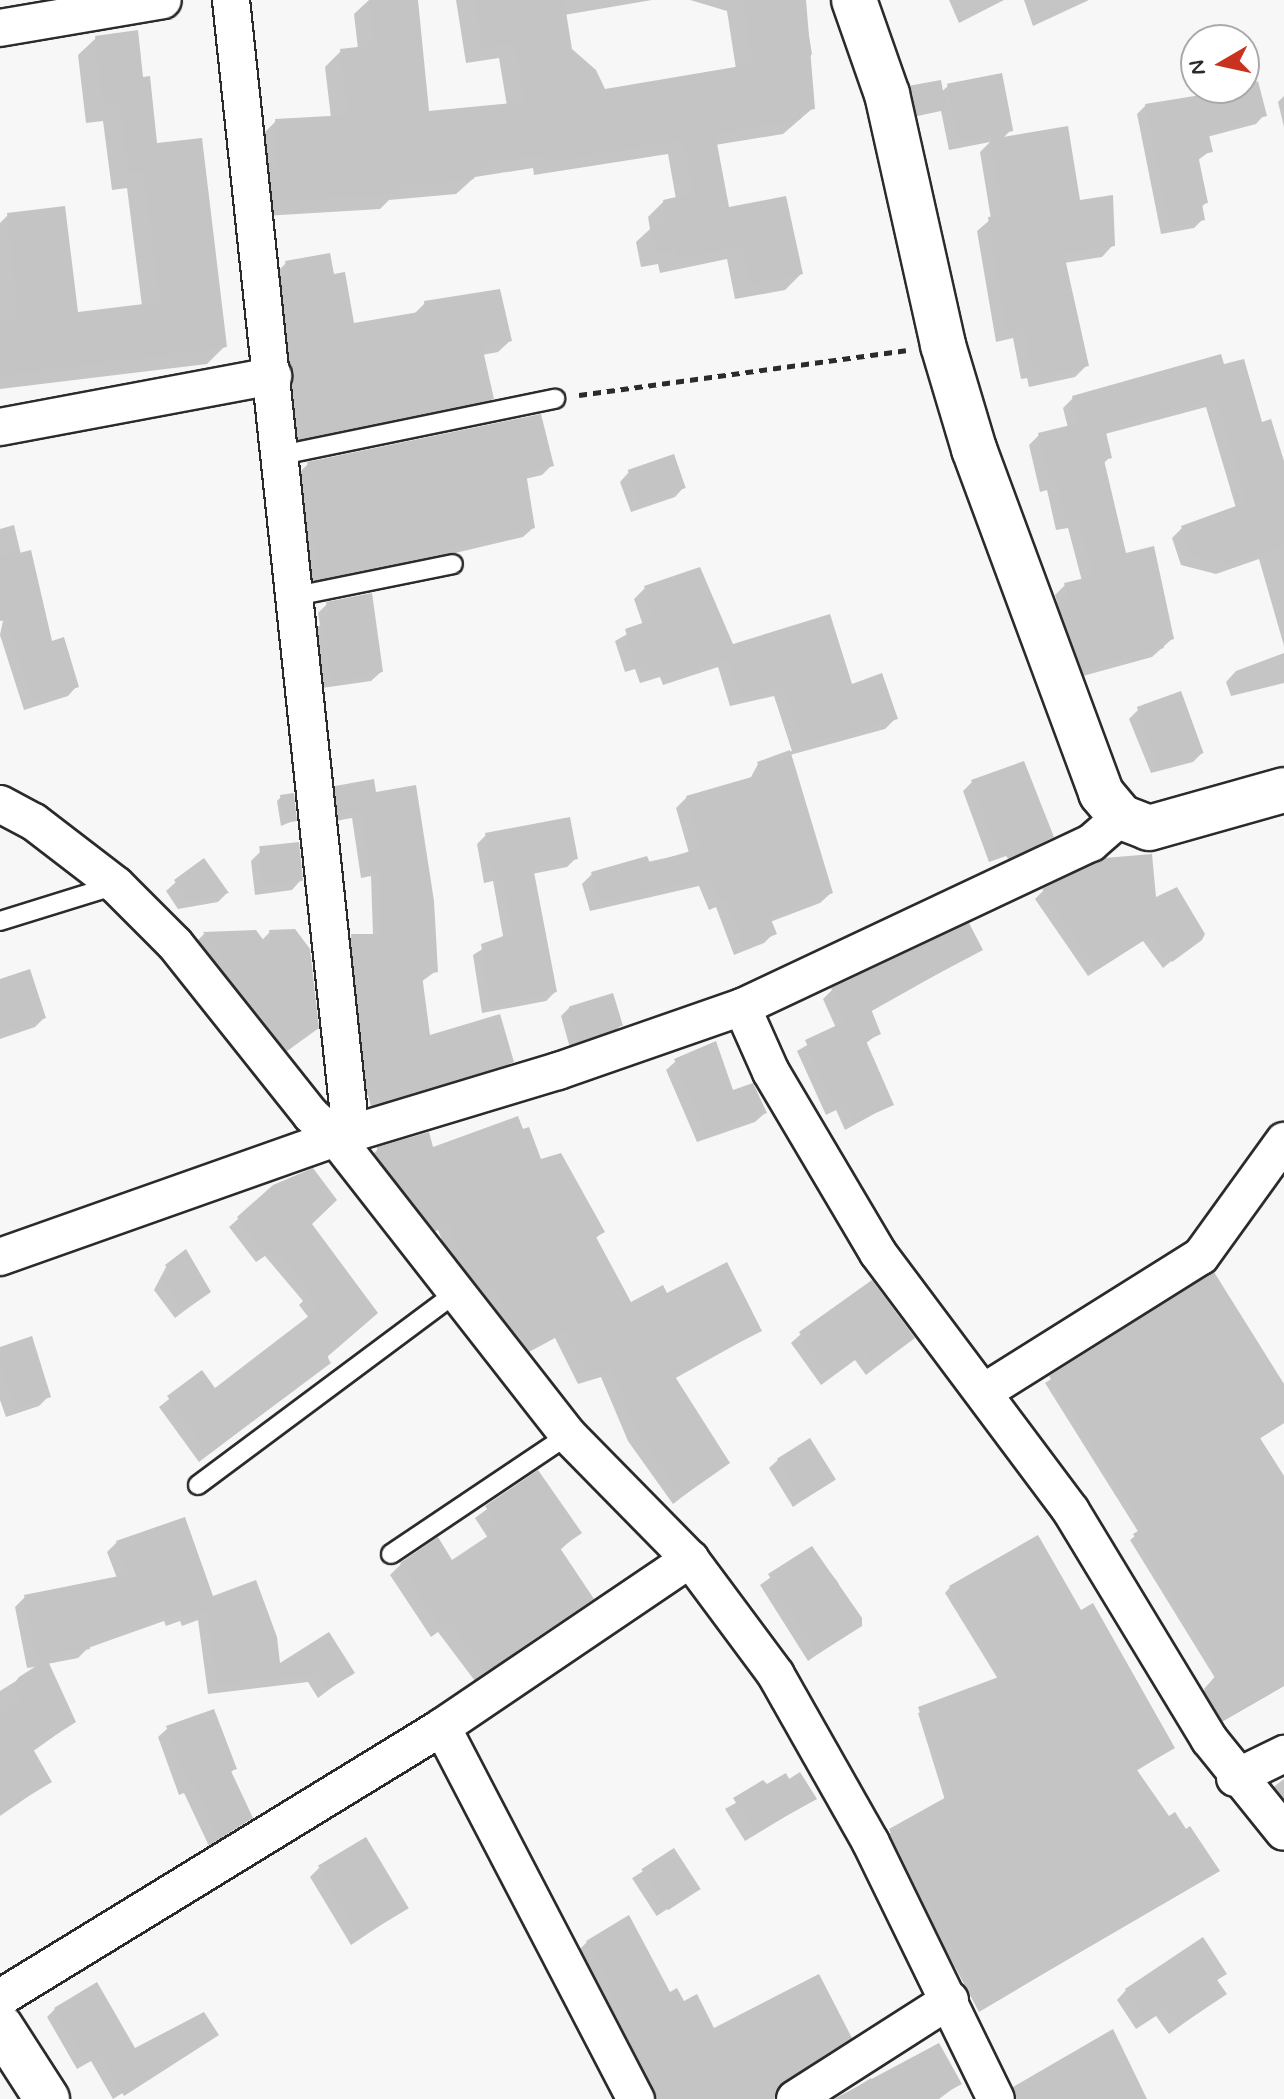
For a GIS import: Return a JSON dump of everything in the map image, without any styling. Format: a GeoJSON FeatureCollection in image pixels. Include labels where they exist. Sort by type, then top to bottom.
{"type":"FeatureCollection","features":[{"type":"Feature","properties":{"kind":"street"},"geometry":{"type":"LineString","coordinates":[[0,28],[163,0]]}},
{"type":"Feature","properties":{"kind":"street"},"geometry":{"type":"LineString","coordinates":[[231,0],[296,596],[343,1136]]}},
{"type":"Feature","properties":{"kind":"street"},"geometry":{"type":"LineString","coordinates":[[854,0],[887,94],[943,345],[974,449],[1101,793],[1121,817],[1149,828],[1284,790]]}},
{"type":"Feature","properties":{"kind":"street"},"geometry":{"type":"LineString","coordinates":[[0,427],[273,376]]}},
{"type":"Feature","properties":{"kind":"street"},"geometry":{"type":"LineString","coordinates":[[0,804],[34,822],[116,885],[175,944],[311,1115],[343,1136],[456,1293],[568,1435],[690,1559],[776,1675],[870,1841],[996,2099]]}},
{"type":"Feature","properties":{"kind":"street"},"geometry":{"type":"LineString","coordinates":[[0,1257],[343,1136],[558,1071],[742,1007],[1091,843],[1121,817]]}},
{"type":"Feature","properties":{"kind":"street"},"geometry":{"type":"LineString","coordinates":[[742,1007],[771,1072],[878,1253],[1071,1511],[1235,1778],[1284,1832]]}},
{"type":"Feature","properties":{"kind":"street"},"geometry":{"type":"LineString","coordinates":[[984,1392],[1201,1256],[1284,1141]]}},
{"type":"Feature","properties":{"kind":"street"},"geometry":{"type":"LineString","coordinates":[[0,1998],[442,1727],[690,1559]]}},
{"type":"Feature","properties":{"kind":"street"},"geometry":{"type":"LineString","coordinates":[[442,1727],[636,2099]]}},
{"type":"Feature","properties":{"kind":"street"},"geometry":{"type":"LineString","coordinates":[[1235,1778],[1284,1754]]}},
{"type":"Feature","properties":{"kind":"street"},"geometry":{"type":"LineString","coordinates":[[795,2099],[950,2000]]}},
{"type":"Feature","properties":{"kind":"street"},"geometry":{"type":"LineString","coordinates":[[0,2026],[47,2099]]}},
{"type":"Feature","properties":{"kind":"lane"},"geometry":{"type":"LineString","coordinates":[[281,455],[555,399]]}},
{"type":"Feature","properties":{"kind":"lane"},"geometry":{"type":"LineString","coordinates":[[296,596],[453,564]]}},
{"type":"Feature","properties":{"kind":"lane"},"geometry":{"type":"LineString","coordinates":[[0,921],[116,885]]}},
{"type":"Feature","properties":{"kind":"lane"},"geometry":{"type":"LineString","coordinates":[[198,1485],[456,1293]]}},
{"type":"Feature","properties":{"kind":"lane"},"geometry":{"type":"LineString","coordinates":[[391,1554],[568,1435]]}},
{"type":"Feature","properties":{"kind":"path"},"geometry":{"type":"LineString","coordinates":[[555,399],[943,345]]}},
{"type":"Feature","properties":{"kind":"building"},"geometry":{"type":"Polygon","coordinates":[[[370,0],[418,0],[429,111],[524,102],[515,43],[482,48],[474,0],[564,0],[572,49],[596,70],[605,89],[753,64],[743,0],[806,0],[815,109],[800,111],[801,119],[715,133],[729,207],[786,196],[803,274],[751,284],[743,245],[676,259],[674,249],[656,252],[651,225],[667,221],[663,200],[694,193],[684,139],[550,161],[549,153],[485,163],[485,170],[473,171],[474,179],[397,186],[398,194],[280,200],[275,119],[348,115],[340,49],[375,45],[370,0]]]}},
{"type":"Feature","properties":{"kind":"building"},"geometry":{"type":"Polygon","coordinates":[[[138,30],[143,77],[150,76],[157,143],[202,138],[227,347],[0,375],[0,321],[19,318],[7,213],[65,206],[78,312],[160,302],[144,171],[129,173],[120,104],[104,106],[95,36],[138,30]]]}},
{"type":"Feature","properties":{"kind":"building"},"geometry":{"type":"Polygon","coordinates":[[[1002,73],[1013,131],[958,142],[947,84],[1002,73]]]}},
{"type":"Feature","properties":{"kind":"building"},"geometry":{"type":"Polygon","coordinates":[[[941,80],[946,108],[915,113],[910,85],[941,80]]]}},
{"type":"Feature","properties":{"kind":"building"},"geometry":{"type":"Polygon","coordinates":[[[1260,89],[1267,116],[1208,131],[1213,152],[1198,155],[1208,203],[1202,204],[1205,220],[1170,227],[1145,104],[1180,98],[1180,104],[1260,104],[1260,89]]]}},
{"type":"Feature","properties":{"kind":"building"},"geometry":{"type":"Polygon","coordinates":[[[1068,126],[1080,200],[1113,195],[1115,246],[1064,254],[1089,366],[1040,377],[1038,368],[1032,369],[1024,328],[1007,332],[988,217],[1003,215],[991,139],[1068,126]]]}},
{"type":"Feature","properties":{"kind":"building"},"geometry":{"type":"Polygon","coordinates":[[[330,253],[334,274],[345,272],[354,323],[425,311],[424,301],[500,289],[512,341],[482,346],[494,399],[302,438],[282,281],[288,280],[285,261],[330,253]]]}},
{"type":"Feature","properties":{"kind":"building"},"geometry":{"type":"Polygon","coordinates":[[[1221,354],[1224,364],[1244,359],[1262,422],[1271,419],[1284,461],[1284,545],[1228,564],[1191,555],[1181,526],[1247,502],[1216,398],[1105,428],[1112,458],[1104,460],[1126,553],[1154,546],[1174,639],[1162,642],[1164,648],[1082,670],[1064,606],[1070,605],[1064,583],[1094,576],[1078,519],[1066,521],[1057,481],[1050,483],[1038,433],[1079,423],[1072,396],[1221,354]]]}},
{"type":"Feature","properties":{"kind":"building"},"geometry":{"type":"Polygon","coordinates":[[[541,414],[554,466],[526,473],[535,528],[321,579],[303,484],[312,482],[307,462],[541,414]]]}},
{"type":"Feature","properties":{"kind":"building"},"geometry":{"type":"Polygon","coordinates":[[[674,454],[686,488],[639,504],[628,470],[674,454]]]}},
{"type":"Feature","properties":{"kind":"building"},"geometry":{"type":"Polygon","coordinates":[[[31,550],[52,641],[64,637],[79,687],[33,702],[7,620],[0,621],[0,558],[31,550]]]}},
{"type":"Feature","properties":{"kind":"building"},"geometry":{"type":"Polygon","coordinates":[[[700,567],[733,644],[830,614],[852,684],[882,673],[898,719],[804,745],[784,687],[740,697],[728,658],[673,676],[670,668],[650,674],[646,660],[635,663],[625,629],[654,619],[644,586],[700,567]]]}},
{"type":"Feature","properties":{"kind":"building"},"geometry":{"type":"Polygon","coordinates":[[[372,593],[383,672],[331,680],[323,620],[330,619],[326,602],[372,593]]]}},
{"type":"Feature","properties":{"kind":"building"},"geometry":{"type":"Polygon","coordinates":[[[1181,691],[1204,753],[1159,769],[1137,707],[1181,691]]]}},
{"type":"Feature","properties":{"kind":"building"},"geometry":{"type":"Polygon","coordinates":[[[790,750],[833,893],[770,917],[777,934],[744,947],[726,898],[720,901],[709,877],[600,902],[591,872],[647,856],[650,863],[701,848],[686,796],[762,774],[757,762],[790,750]]]}},
{"type":"Feature","properties":{"kind":"building"},"geometry":{"type":"Polygon","coordinates":[[[1024,761],[1054,837],[1019,854],[1015,848],[998,854],[971,780],[1024,761]]]}},
{"type":"Feature","properties":{"kind":"building"},"geometry":{"type":"Polygon","coordinates":[[[374,779],[376,792],[416,785],[434,901],[438,972],[422,975],[430,1035],[500,1014],[514,1062],[381,1103],[376,1087],[367,1090],[351,934],[381,934],[380,868],[370,870],[361,810],[338,814],[335,786],[374,779]]]}},
{"type":"Feature","properties":{"kind":"building"},"geometry":{"type":"Polygon","coordinates":[[[294,793],[297,821],[285,823],[280,795],[294,793]]]}},
{"type":"Feature","properties":{"kind":"building"},"geometry":{"type":"Polygon","coordinates":[[[570,817],[578,859],[533,867],[557,992],[490,1005],[481,944],[513,933],[502,873],[492,875],[485,833],[570,817]]]}},
{"type":"Feature","properties":{"kind":"building"},"geometry":{"type":"Polygon","coordinates":[[[299,842],[303,881],[263,885],[259,846],[299,842]]]}},
{"type":"Feature","properties":{"kind":"building"},"geometry":{"type":"Polygon","coordinates":[[[1152,854],[1156,897],[1177,887],[1205,934],[1202,940],[1172,962],[1152,934],[1097,970],[1042,889],[1105,858],[1152,854]]]}},
{"type":"Feature","properties":{"kind":"building"},"geometry":{"type":"Polygon","coordinates":[[[204,858],[229,893],[188,900],[174,880],[204,858]]]}},
{"type":"Feature","properties":{"kind":"building"},"geometry":{"type":"Polygon","coordinates":[[[969,923],[983,950],[871,1009],[881,1034],[866,1041],[894,1105],[855,1122],[846,1102],[835,1107],[805,1040],[846,1021],[831,988],[969,923]]]}},
{"type":"Feature","properties":{"kind":"building"},"geometry":{"type":"Polygon","coordinates":[[[295,929],[310,949],[319,1028],[287,1051],[203,932],[256,930],[272,952],[269,930],[295,929]]]}},
{"type":"Feature","properties":{"kind":"building"},"geometry":{"type":"Polygon","coordinates":[[[30,969],[46,1018],[0,1033],[0,979],[30,969]]]}},
{"type":"Feature","properties":{"kind":"building"},"geometry":{"type":"Polygon","coordinates":[[[613,993],[623,1026],[579,1039],[569,1006],[613,993]]]}},
{"type":"Feature","properties":{"kind":"building"},"geometry":{"type":"Polygon","coordinates":[[[716,1041],[733,1090],[753,1083],[767,1113],[706,1134],[674,1059],[716,1041]]]}},
{"type":"Feature","properties":{"kind":"building"},"geometry":{"type":"Polygon","coordinates":[[[518,1116],[523,1129],[529,1127],[541,1159],[561,1153],[605,1232],[596,1237],[631,1302],[663,1285],[667,1293],[727,1262],[762,1331],[674,1375],[730,1463],[683,1496],[637,1430],[611,1368],[588,1375],[565,1330],[528,1350],[492,1283],[479,1287],[468,1273],[448,1221],[434,1229],[377,1156],[377,1147],[429,1132],[433,1147],[518,1116]]]}},
{"type":"Feature","properties":{"kind":"building"},"geometry":{"type":"Polygon","coordinates":[[[313,1168],[337,1200],[312,1224],[378,1313],[327,1357],[331,1363],[209,1454],[167,1396],[202,1370],[215,1388],[318,1309],[307,1294],[311,1291],[275,1248],[266,1254],[237,1217],[273,1185],[313,1168]]]}},
{"type":"Feature","properties":{"kind":"building"},"geometry":{"type":"Polygon","coordinates":[[[186,1249],[211,1292],[185,1310],[162,1279],[170,1273],[165,1265],[186,1249]]]}},
{"type":"Feature","properties":{"kind":"building"},"geometry":{"type":"Polygon","coordinates":[[[1214,1272],[1284,1384],[1284,1423],[1260,1438],[1284,1476],[1284,1686],[1223,1721],[1204,1689],[1219,1672],[1133,1534],[1143,1528],[1049,1376],[1214,1272]]]}},
{"type":"Feature","properties":{"kind":"building"},"geometry":{"type":"Polygon","coordinates":[[[872,1280],[915,1338],[876,1367],[865,1352],[831,1377],[799,1332],[872,1280]]]}},
{"type":"Feature","properties":{"kind":"building"},"geometry":{"type":"Polygon","coordinates":[[[32,1336],[51,1397],[16,1409],[0,1365],[0,1347],[32,1336]]]}},
{"type":"Feature","properties":{"kind":"building"},"geometry":{"type":"Polygon","coordinates":[[[810,1438],[836,1480],[803,1500],[777,1459],[810,1438]]]}},
{"type":"Feature","properties":{"kind":"building"},"geometry":{"type":"Polygon","coordinates":[[[538,1470],[582,1533],[560,1548],[594,1599],[487,1671],[450,1623],[442,1628],[400,1563],[438,1537],[452,1560],[500,1528],[485,1506],[538,1470]]]}},
{"type":"Feature","properties":{"kind":"building"},"geometry":{"type":"Polygon","coordinates":[[[185,1517],[213,1596],[256,1580],[277,1637],[280,1663],[329,1632],[355,1673],[329,1689],[318,1673],[217,1685],[208,1611],[192,1618],[190,1612],[176,1618],[174,1613],[89,1642],[90,1649],[37,1659],[24,1595],[129,1574],[116,1541],[185,1517]]]}},
{"type":"Feature","properties":{"kind":"building"},"geometry":{"type":"Polygon","coordinates":[[[1038,1535],[1081,1610],[1093,1603],[1175,1748],[1137,1770],[1169,1816],[1175,1812],[1186,1829],[1190,1826],[1220,1871],[984,2008],[889,1829],[950,1795],[918,1707],[1004,1675],[949,1586],[1038,1535]]]}},
{"type":"Feature","properties":{"kind":"building"},"geometry":{"type":"Polygon","coordinates":[[[812,1546],[862,1618],[862,1626],[818,1654],[768,1574],[812,1546]]]}},
{"type":"Feature","properties":{"kind":"building"},"geometry":{"type":"Polygon","coordinates":[[[47,1659],[76,1722],[33,1749],[52,1782],[0,1813],[0,1716],[23,1703],[13,1685],[19,1677],[47,1659]]]}},
{"type":"Feature","properties":{"kind":"building"},"geometry":{"type":"Polygon","coordinates":[[[214,1709],[237,1769],[231,1771],[253,1818],[219,1839],[194,1785],[189,1787],[166,1726],[214,1709]]]}},
{"type":"Feature","properties":{"kind":"building"},"geometry":{"type":"Polygon","coordinates":[[[800,1772],[817,1799],[755,1833],[733,1798],[763,1780],[767,1784],[786,1773],[789,1779],[800,1772]]]}},
{"type":"Feature","properties":{"kind":"building"},"geometry":{"type":"Polygon","coordinates":[[[366,1837],[409,1908],[361,1937],[318,1866],[366,1837]]]}},
{"type":"Feature","properties":{"kind":"building"},"geometry":{"type":"Polygon","coordinates":[[[674,1848],[701,1889],[668,1910],[641,1869],[674,1848]]]}},
{"type":"Feature","properties":{"kind":"building"},"geometry":{"type":"Polygon","coordinates":[[[629,1915],[670,1992],[677,1988],[684,2001],[697,1994],[714,2028],[819,1974],[852,2038],[784,2081],[774,2099],[657,2099],[618,2019],[625,2015],[605,1983],[610,1981],[586,1941],[629,1915]]]}},
{"type":"Feature","properties":{"kind":"building"},"geometry":{"type":"Polygon","coordinates":[[[1203,1937],[1227,1974],[1217,1980],[1227,1994],[1179,2026],[1166,2008],[1146,2021],[1125,1989],[1203,1937]]]}},
{"type":"Feature","properties":{"kind":"building"},"geometry":{"type":"Polygon","coordinates":[[[97,1982],[135,2048],[204,2012],[219,2035],[124,2096],[100,2054],[86,2063],[54,2008],[97,1982]]]}},
{"type":"Feature","properties":{"kind":"building"},"geometry":{"type":"Polygon","coordinates":[[[1113,2029],[1147,2099],[1017,2099],[1013,2087],[1113,2029]]]}},
{"type":"Feature","properties":{"kind":"building"},"geometry":{"type":"Polygon","coordinates":[[[939,2043],[962,2084],[934,2099],[834,2099],[939,2043]]]}}]}
